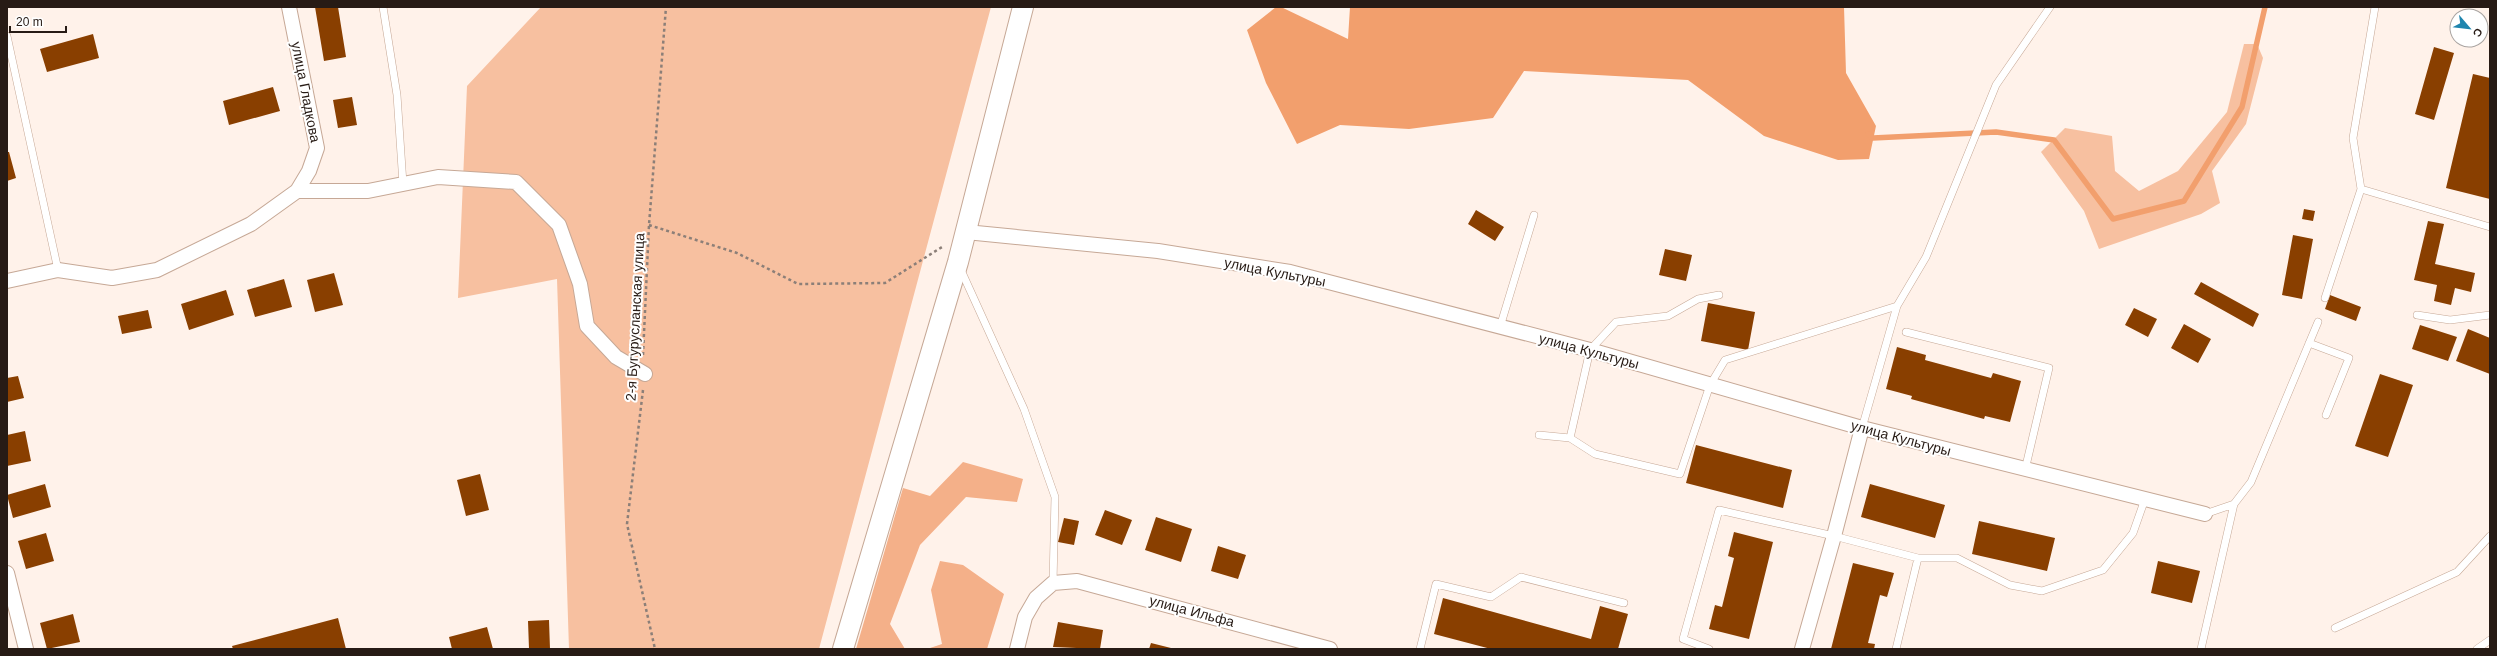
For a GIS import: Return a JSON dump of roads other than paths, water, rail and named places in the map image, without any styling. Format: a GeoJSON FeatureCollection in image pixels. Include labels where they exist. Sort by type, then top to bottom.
{"type":"FeatureCollection","features":[{"type":"Feature","properties":{"kind":"street","name":"улица Гладкова"},"geometry":{"type":"LineString","coordinates":[[290,7],[317,148],[309,170],[296,191]]}},
{"type":"Feature","properties":{"kind":"street"},"geometry":{"type":"LineString","coordinates":[[843,649],[958,262],[1023,7]]}},
{"type":"Feature","properties":{"kind":"street"},"geometry":{"type":"LineString","coordinates":[[7,281],[58,270],[112,278],[157,270],[251,224],[296,191],[368,191],[438,177],[516,182],[559,225],[580,284],[587,326],[616,357],[645,374]]}},
{"type":"Feature","properties":{"kind":"street","name":"улица Культуры"},"geometry":{"type":"LineString","coordinates":[[966,232],[1158,251],[1290,272],[1590,350],[1862,428],[2024,470],[2205,514]]}},
{"type":"Feature","properties":{"kind":"street"},"geometry":{"type":"LineString","coordinates":[[1802,649],[1834,536],[1862,428]]}},
{"type":"Feature","properties":{"kind":"street"},"geometry":{"type":"LineString","coordinates":[[7,573],[26,649]]}},
{"type":"Feature","properties":{"kind":"street","name":"улица Ильфа"},"geometry":{"type":"LineString","coordinates":[[1053,583],[1077,581],[1096,585],[1330,649]]}},
{"type":"Feature","properties":{"kind":"street"},"geometry":{"type":"LineString","coordinates":[[1018,649],[1025,617],[1036,598],[1053,583]]}},
{"type":"Feature","properties":{"kind":"lane"},"geometry":{"type":"LineString","coordinates":[[383,7],[397,95],[402,184]]}},
{"type":"Feature","properties":{"kind":"lane"},"geometry":{"type":"LineString","coordinates":[[1862,428],[1897,306],[1926,257],[1996,85],[2050,7]]}},
{"type":"Feature","properties":{"kind":"lane"},"geometry":{"type":"LineString","coordinates":[[2325,298],[2361,189],[2353,138],[2375,7]]}},
{"type":"Feature","properties":{"kind":"lane"},"geometry":{"type":"LineString","coordinates":[[7,36],[58,270]]}},
{"type":"Feature","properties":{"kind":"lane"},"geometry":{"type":"LineString","coordinates":[[2361,189],[2490,227]]}},
{"type":"Feature","properties":{"kind":"lane"},"geometry":{"type":"LineString","coordinates":[[1500,327],[1534,215]]}},
{"type":"Feature","properties":{"kind":"lane"},"geometry":{"type":"LineString","coordinates":[[958,262],[1024,409],[1055,497],[1053,583]]}},
{"type":"Feature","properties":{"kind":"lane"},"geometry":{"type":"LineString","coordinates":[[1570,438],[1590,350],[1616,322],[1668,316],[1698,299],[1719,296]]}},
{"type":"Feature","properties":{"kind":"lane"},"geometry":{"type":"LineString","coordinates":[[1539,435],[1570,438],[1596,454],[1680,474],[1710,385],[1725,360],[1897,306]]}},
{"type":"Feature","properties":{"kind":"lane"},"geometry":{"type":"LineString","coordinates":[[2417,315],[2450,320],[2490,315]]}},
{"type":"Feature","properties":{"kind":"lane"},"geometry":{"type":"LineString","coordinates":[[2201,649],[2234,504],[2251,482],[2318,322]]}},
{"type":"Feature","properties":{"kind":"lane"},"geometry":{"type":"LineString","coordinates":[[1906,332],[2049,368],[2024,470]]}},
{"type":"Feature","properties":{"kind":"lane"},"geometry":{"type":"LineString","coordinates":[[2309,343],[2348,358],[2326,415]]}},
{"type":"Feature","properties":{"kind":"lane"},"geometry":{"type":"LineString","coordinates":[[1709,649],[1684,639],[1719,510],[1834,536],[1918,558],[1957,558],[2010,585],[2042,591],[2103,570],[2133,533],[2145,499]]}},
{"type":"Feature","properties":{"kind":"lane"},"geometry":{"type":"LineString","coordinates":[[2205,514],[2234,504]]}},
{"type":"Feature","properties":{"kind":"lane"},"geometry":{"type":"LineString","coordinates":[[2336,628],[2456,572],[2490,536]]}},
{"type":"Feature","properties":{"kind":"lane"},"geometry":{"type":"LineString","coordinates":[[1896,649],[1918,558]]}},
{"type":"Feature","properties":{"kind":"lane"},"geometry":{"type":"LineString","coordinates":[[1420,649],[1436,584],[1491,598],[1521,578],[1624,603]]}},
{"type":"Feature","properties":{"kind":"lane"},"geometry":{"type":"LineString","coordinates":[[2477,649],[2490,640]]}},
{"type":"Feature","properties":{"kind":"waterway"},"geometry":{"type":"LineString","coordinates":[[1868,134],[1873,138],[1996,132],[2054,140],[2113,219],[2184,201],[2242,107],[2265,7]]}}]}
